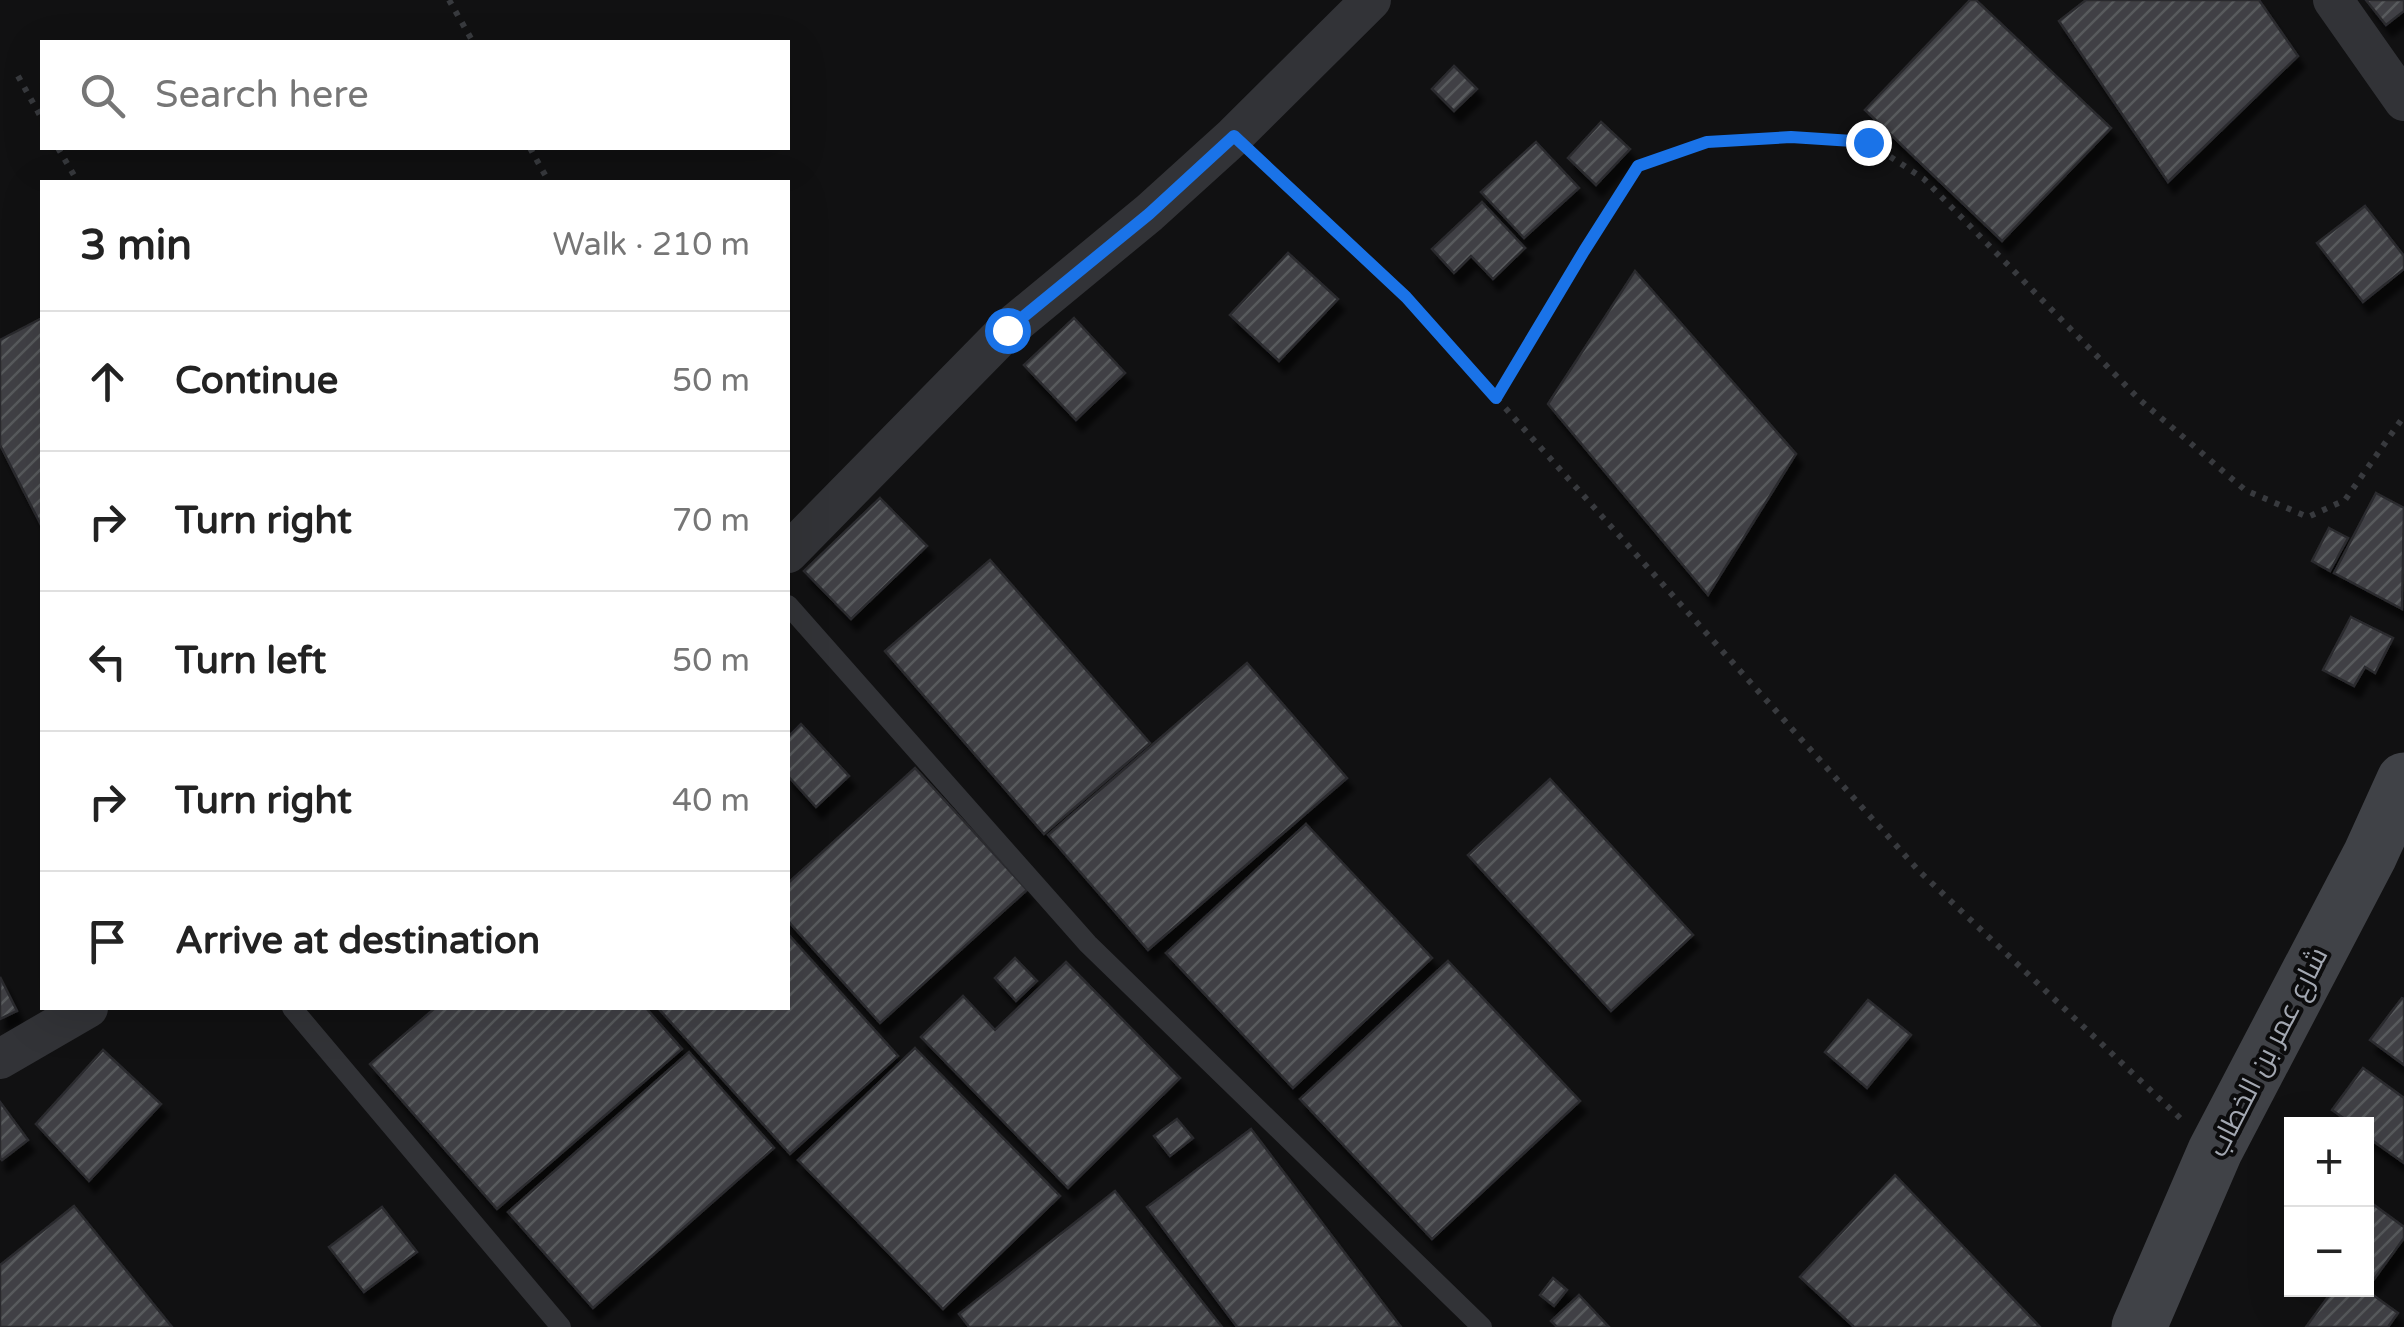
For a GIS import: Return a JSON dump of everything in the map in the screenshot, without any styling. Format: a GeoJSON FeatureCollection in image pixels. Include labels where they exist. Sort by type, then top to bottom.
{"type":"FeatureCollection","features":[{"type":"Feature","properties":{"kind":"main road","name":"شارع عمر بن الخطاب"},"geometry":{"type":"LineString","coordinates":[[2139,1327],[2215,1151],[2370,855],[2404,780]]}},
{"type":"Feature","properties":{"kind":"street"},"geometry":{"type":"LineString","coordinates":[[790,551],[1007,330],[1149,214],[1371,0]]}},
{"type":"Feature","properties":{"kind":"street"},"geometry":{"type":"LineString","coordinates":[[2333,0],[2404,101]]}},
{"type":"Feature","properties":{"kind":"street"},"geometry":{"type":"LineString","coordinates":[[0,1060],[85,1010]]}},
{"type":"Feature","properties":{"kind":"lane"},"geometry":{"type":"LineString","coordinates":[[790,606],[1088,944],[1482,1327]]}},
{"type":"Feature","properties":{"kind":"lane"},"geometry":{"type":"LineString","coordinates":[[294,1010],[561,1327]]}},
{"type":"Feature","properties":{"kind":"path"},"geometry":{"type":"LineString","coordinates":[[450,0],[471,40]]}},
{"type":"Feature","properties":{"kind":"path"},"geometry":{"type":"LineString","coordinates":[[18,76],[40,115]]}},
{"type":"Feature","properties":{"kind":"path"},"geometry":{"type":"LineString","coordinates":[[1234,136],[1406,297],[1918,871],[2215,1151]]}},
{"type":"Feature","properties":{"kind":"path"},"geometry":{"type":"LineString","coordinates":[[1496,398],[1638,166],[1707,142],[1791,137],[1868,142],[1924,179],[2140,398],[2244,490],[2308,517],[2345,500],[2404,416]]}},
{"type":"Feature","properties":{"kind":"path"},"geometry":{"type":"LineString","coordinates":[[59,150],[77,180]]}},
{"type":"Feature","properties":{"kind":"path"},"geometry":{"type":"LineString","coordinates":[[531,150],[548,180]]}},
{"type":"Feature","properties":{"kind":"building"},"geometry":{"type":"Polygon","coordinates":[[[1970,0],[1976,0],[2111,128],[2002,241],[1865,110],[1970,0]]]}},
{"type":"Feature","properties":{"kind":"building"},"geometry":{"type":"Polygon","coordinates":[[[2086,0],[2259,0],[2298,56],[2168,182],[2059,21],[2086,0]]]}},
{"type":"Feature","properties":{"kind":"building"},"geometry":{"type":"Polygon","coordinates":[[[2366,0],[2404,0],[2404,11],[2386,25],[2366,0]]]}},
{"type":"Feature","properties":{"kind":"building"},"geometry":{"type":"Polygon","coordinates":[[[1454,66],[1477,89],[1454,111],[1432,89],[1454,66]]]}},
{"type":"Feature","properties":{"kind":"building"},"geometry":{"type":"Polygon","coordinates":[[[1601,122],[1630,149],[1596,185],[1568,158],[1601,122]]]}},
{"type":"Feature","properties":{"kind":"building"},"geometry":{"type":"Polygon","coordinates":[[[1536,142],[1579,188],[1524,238],[1481,192],[1536,142]]]}},
{"type":"Feature","properties":{"kind":"building"},"geometry":{"type":"Polygon","coordinates":[[[1482,202],[1525,248],[1493,279],[1471,256],[1454,273],[1432,249],[1482,202]]]}},
{"type":"Feature","properties":{"kind":"building"},"geometry":{"type":"Polygon","coordinates":[[[2365,206],[2404,256],[2404,269],[2363,302],[2317,243],[2365,206]]]}},
{"type":"Feature","properties":{"kind":"building"},"geometry":{"type":"Polygon","coordinates":[[[1288,253],[1338,299],[1279,361],[1230,315],[1288,253]]]}},
{"type":"Feature","properties":{"kind":"building"},"geometry":{"type":"Polygon","coordinates":[[[1635,271],[1796,454],[1708,595],[1548,404],[1635,271]]]}},
{"type":"Feature","properties":{"kind":"building"},"geometry":{"type":"Polygon","coordinates":[[[1074,318],[1125,373],[1076,420],[1024,365],[1074,318]]]}},
{"type":"Feature","properties":{"kind":"building"},"geometry":{"type":"Polygon","coordinates":[[[40,319],[40,523],[0,445],[0,340],[40,319]]]}},
{"type":"Feature","properties":{"kind":"building"},"geometry":{"type":"Polygon","coordinates":[[[2376,493],[2404,508],[2402,609],[2334,573],[2376,493]]]}},
{"type":"Feature","properties":{"kind":"building"},"geometry":{"type":"Polygon","coordinates":[[[880,498],[927,546],[851,619],[804,571],[880,498]]]}},
{"type":"Feature","properties":{"kind":"building"},"geometry":{"type":"Polygon","coordinates":[[[2329,528],[2348,538],[2330,571],[2312,561],[2329,528]]]}},
{"type":"Feature","properties":{"kind":"building"},"geometry":{"type":"Polygon","coordinates":[[[990,560],[1150,743],[1044,834],[885,651],[990,560]]]}},
{"type":"Feature","properties":{"kind":"building"},"geometry":{"type":"Polygon","coordinates":[[[2351,617],[2393,638],[2375,673],[2365,667],[2354,686],[2323,670],[2351,617]]]}},
{"type":"Feature","properties":{"kind":"building"},"geometry":{"type":"Polygon","coordinates":[[[1247,663],[1347,778],[1148,950],[1048,835],[1247,663]]]}},
{"type":"Feature","properties":{"kind":"building"},"geometry":{"type":"Polygon","coordinates":[[[801,724],[849,776],[816,807],[790,778],[790,735],[801,724]]]}},
{"type":"Feature","properties":{"kind":"building"},"geometry":{"type":"Polygon","coordinates":[[[915,768],[1027,890],[880,1023],[790,923],[790,881],[915,768]]]}},
{"type":"Feature","properties":{"kind":"building"},"geometry":{"type":"Polygon","coordinates":[[[1550,779],[1693,935],[1611,1011],[1468,855],[1550,779]]]}},
{"type":"Feature","properties":{"kind":"building"},"geometry":{"type":"Polygon","coordinates":[[[1306,824],[1432,958],[1293,1088],[1166,953],[1306,824]]]}},
{"type":"Feature","properties":{"kind":"building"},"geometry":{"type":"Polygon","coordinates":[[[790,936],[898,1056],[790,1154],[660,1010],[790,1010],[790,936]]]}},
{"type":"Feature","properties":{"kind":"building"},"geometry":{"type":"Polygon","coordinates":[[[1015,958],[1037,981],[1016,1001],[995,978],[1015,958]]]}},
{"type":"Feature","properties":{"kind":"building"},"geometry":{"type":"Polygon","coordinates":[[[1448,961],[1580,1101],[1432,1239],[1300,1099],[1448,961]]]}},
{"type":"Feature","properties":{"kind":"building"},"geometry":{"type":"Polygon","coordinates":[[[1066,962],[1180,1078],[1068,1188],[921,1037],[963,996],[995,1030],[1066,962]]]}},
{"type":"Feature","properties":{"kind":"building"},"geometry":{"type":"Polygon","coordinates":[[[0,977],[17,1011],[0,1019],[0,977]]]}},
{"type":"Feature","properties":{"kind":"building"},"geometry":{"type":"Polygon","coordinates":[[[2404,999],[2404,1065],[2370,1040],[2404,999]]]}},
{"type":"Feature","properties":{"kind":"building"},"geometry":{"type":"Polygon","coordinates":[[[1868,1000],[1911,1035],[1867,1088],[1825,1052],[1868,1000]]]}},
{"type":"Feature","properties":{"kind":"building"},"geometry":{"type":"Polygon","coordinates":[[[433,1010],[648,1010],[682,1049],[497,1209],[370,1064],[433,1010]]]}},
{"type":"Feature","properties":{"kind":"building"},"geometry":{"type":"Polygon","coordinates":[[[915,1048],[1060,1196],[943,1309],[798,1160],[915,1048]]]}},
{"type":"Feature","properties":{"kind":"building"},"geometry":{"type":"Polygon","coordinates":[[[103,1050],[161,1104],[89,1181],[36,1124],[103,1050]]]}},
{"type":"Feature","properties":{"kind":"building"},"geometry":{"type":"Polygon","coordinates":[[[689,1052],[774,1148],[593,1308],[508,1212],[689,1052]]]}},
{"type":"Feature","properties":{"kind":"building"},"geometry":{"type":"Polygon","coordinates":[[[2363,1068],[2404,1098],[2404,1163],[2374,1142],[2374,1117],[2342,1117],[2332,1110],[2363,1068]]]}},
{"type":"Feature","properties":{"kind":"building"},"geometry":{"type":"Polygon","coordinates":[[[0,1102],[28,1140],[2,1160],[0,1158],[0,1102]]]}},
{"type":"Feature","properties":{"kind":"building"},"geometry":{"type":"Polygon","coordinates":[[[1177,1119],[1193,1138],[1170,1156],[1154,1136],[1177,1119]]]}},
{"type":"Feature","properties":{"kind":"building"},"geometry":{"type":"Polygon","coordinates":[[[1251,1129],[1401,1327],[1237,1327],[1147,1207],[1251,1129]]]}},
{"type":"Feature","properties":{"kind":"building"},"geometry":{"type":"Polygon","coordinates":[[[1895,1175],[2040,1327],[1854,1327],[1800,1277],[1895,1175]]]}},
{"type":"Feature","properties":{"kind":"building"},"geometry":{"type":"Polygon","coordinates":[[[1115,1191],[1222,1327],[969,1327],[959,1314],[1115,1191]]]}},
{"type":"Feature","properties":{"kind":"building"},"geometry":{"type":"Polygon","coordinates":[[[2374,1205],[2404,1227],[2404,1238],[2374,1279],[2374,1205]]]}},
{"type":"Feature","properties":{"kind":"building"},"geometry":{"type":"Polygon","coordinates":[[[74,1206],[172,1327],[0,1327],[0,1265],[74,1206]]]}},
{"type":"Feature","properties":{"kind":"building"},"geometry":{"type":"Polygon","coordinates":[[[382,1207],[417,1252],[364,1292],[329,1247],[382,1207]]]}},
{"type":"Feature","properties":{"kind":"building"},"geometry":{"type":"Polygon","coordinates":[[[1553,1278],[1567,1290],[1554,1306],[1540,1295],[1553,1278]]]}},
{"type":"Feature","properties":{"kind":"building"},"geometry":{"type":"Polygon","coordinates":[[[1579,1295],[1609,1327],[1557,1327],[1551,1321],[1579,1295]]]}},
{"type":"Feature","properties":{"kind":"building"},"geometry":{"type":"Polygon","coordinates":[[[2374,1296],[2398,1313],[2388,1327],[2306,1327],[2328,1297],[2374,1296]]]}},
{"type":"Feature","properties":{"kind":"route"},"geometry":{"type":"LineString","coordinates":[[1007,330],[1149,214],[1234,136],[1406,297],[1496,398],[1638,166],[1707,142],[1791,137],[1868,142]]}}]}
